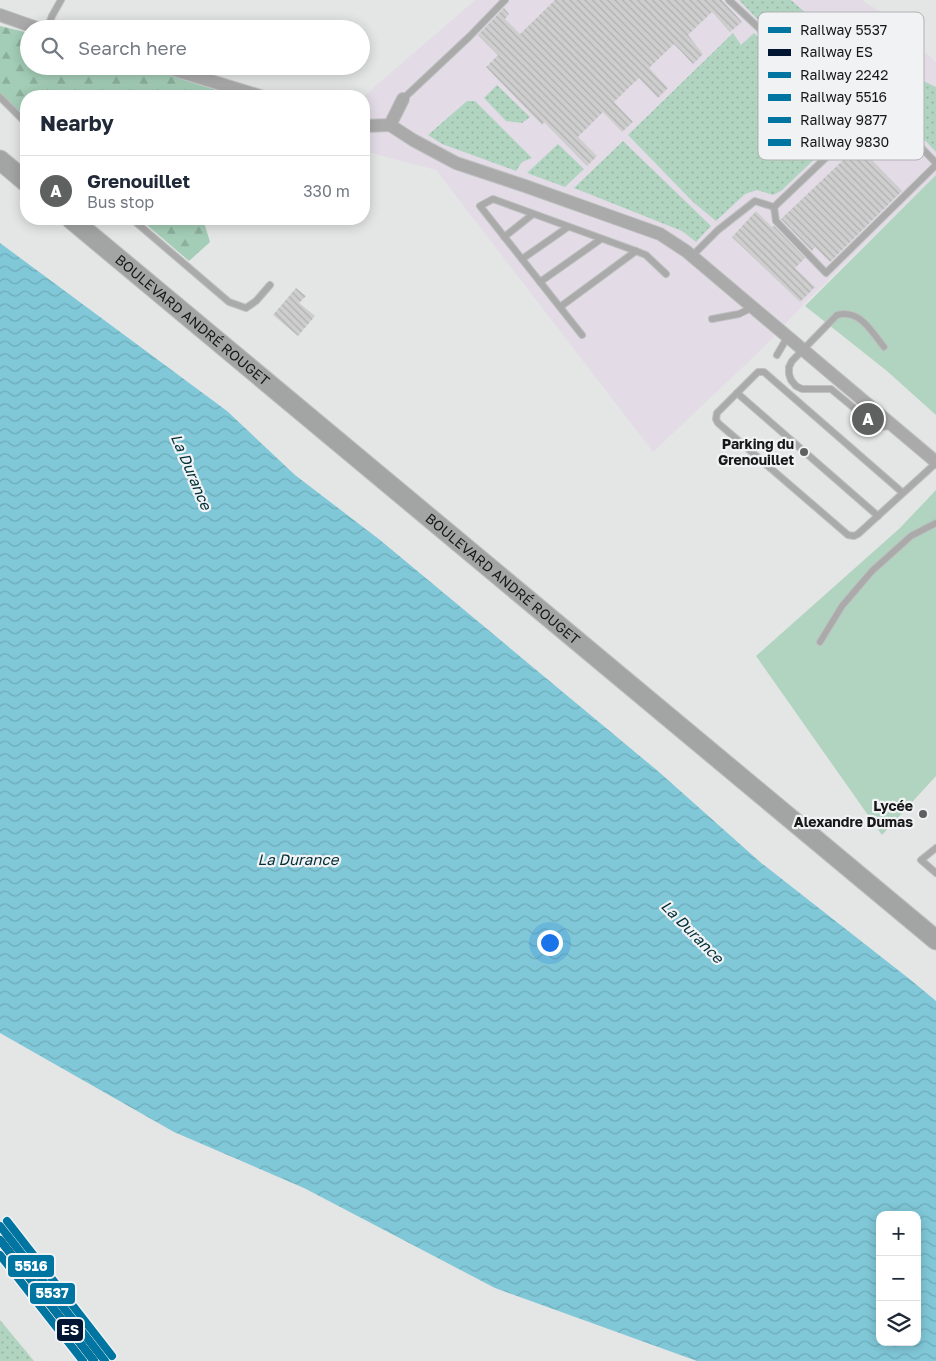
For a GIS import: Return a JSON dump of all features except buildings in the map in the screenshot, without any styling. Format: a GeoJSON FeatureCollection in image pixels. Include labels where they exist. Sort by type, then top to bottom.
{"type":"FeatureCollection","features":[{"type":"Feature","properties":{"kind":"main road"},"geometry":{"type":"LineString","coordinates":[[0,160],[20,177]]}},
{"type":"Feature","properties":{"kind":"main road","name":"BOULEVARD ANDRÉ ROUGET"},"geometry":{"type":"LineString","coordinates":[[77,225],[936,940]]}},
{"type":"Feature","properties":{"kind":"street"},"geometry":{"type":"LineString","coordinates":[[0,15],[20,22]]}},
{"type":"Feature","properties":{"kind":"street"},"geometry":{"type":"LineString","coordinates":[[191,75],[240,90]]}},
{"type":"Feature","properties":{"kind":"street"},"geometry":{"type":"LineString","coordinates":[[390,125],[404,99]]}},
{"type":"Feature","properties":{"kind":"street"},"geometry":{"type":"LineString","coordinates":[[370,126],[390,125],[413,140],[456,163],[660,234],[692,256],[936,462]]}},
{"type":"Feature","properties":{"kind":"lane"},"geometry":{"type":"LineString","coordinates":[[404,99],[505,0]]}},
{"type":"Feature","properties":{"kind":"lane"},"geometry":{"type":"LineString","coordinates":[[730,0],[758,27]]}},
{"type":"Feature","properties":{"kind":"lane"},"geometry":{"type":"LineString","coordinates":[[50,20],[59,1]]}},
{"type":"Feature","properties":{"kind":"lane"},"geometry":{"type":"LineString","coordinates":[[0,97],[20,118]]}},
{"type":"Feature","properties":{"kind":"lane"},"geometry":{"type":"LineString","coordinates":[[774,207],[776,221],[826,273],[936,164],[924,151]]}},
{"type":"Feature","properties":{"kind":"lane"},"geometry":{"type":"LineString","coordinates":[[774,207],[823,160]]}},
{"type":"Feature","properties":{"kind":"lane"},"geometry":{"type":"LineString","coordinates":[[582,335],[480,206],[493,200],[636,251],[646,255],[666,274]]}},
{"type":"Feature","properties":{"kind":"lane"},"geometry":{"type":"LineString","coordinates":[[692,256],[718,230],[755,201],[774,207]]}},
{"type":"Feature","properties":{"kind":"lane"},"geometry":{"type":"LineString","coordinates":[[504,237],[533,214]]}},
{"type":"Feature","properties":{"kind":"lane"},"geometry":{"type":"LineString","coordinates":[[139,225],[229,302],[246,308],[256,301],[270,285]]}},
{"type":"Feature","properties":{"kind":"lane"},"geometry":{"type":"LineString","coordinates":[[522,259],[568,227]]}},
{"type":"Feature","properties":{"kind":"lane"},"geometry":{"type":"LineString","coordinates":[[540,282],[601,239]]}},
{"type":"Feature","properties":{"kind":"lane"},"geometry":{"type":"LineString","coordinates":[[560,306],[636,251]]}},
{"type":"Feature","properties":{"kind":"lane"},"geometry":{"type":"LineString","coordinates":[[712,319],[739,314],[753,307]]}},
{"type":"Feature","properties":{"kind":"lane"},"geometry":{"type":"LineString","coordinates":[[884,347],[860,318],[847,312],[837,315],[803,349],[789,367],[791,380],[796,386],[802,389],[831,389],[877,427],[895,426]]}},
{"type":"Feature","properties":{"kind":"lane"},"geometry":{"type":"LineString","coordinates":[[777,355],[788,336]]}},
{"type":"Feature","properties":{"kind":"lane"},"geometry":{"type":"LineString","coordinates":[[903,493],[764,372],[758,372],[717,413],[716,419],[718,423],[848,535],[854,536],[858,534],[903,493],[936,462]]}},
{"type":"Feature","properties":{"kind":"lane"},"geometry":{"type":"LineString","coordinates":[[783,388],[791,380]]}},
{"type":"Feature","properties":{"kind":"lane"},"geometry":{"type":"LineString","coordinates":[[737,393],[878,516]]}},
{"type":"Feature","properties":{"kind":"lane"},"geometry":{"type":"LineString","coordinates":[[820,642],[842,606],[872,571],[911,536],[936,523]]}},
{"type":"Feature","properties":{"kind":"lane"},"geometry":{"type":"LineString","coordinates":[[936,848],[921,860],[936,873]]}},
{"type":"Feature","properties":{"kind":"shaded area"},"geometry":{"type":"Polygon","coordinates":[[[475,0],[862,0],[880,12],[758,12],[758,160],[924,160],[924,51],[936,62],[936,175],[803,305],[762,349],[653,452],[436,170],[370,153],[370,91],[475,0]]]}},
{"type":"Feature","properties":{"kind":"green space"},"geometry":{"type":"Polygon","coordinates":[[[739,0],[791,0],[805,12],[758,12],[758,20],[739,0]]]}},
{"type":"Feature","properties":{"kind":"green space"},"geometry":{"type":"Polygon","coordinates":[[[0,26],[20,31],[20,75],[168,75],[215,90],[20,90],[20,112],[0,93],[0,26]]]}},
{"type":"Feature","properties":{"kind":"green space"},"geometry":{"type":"Polygon","coordinates":[[[733,33],[741,45],[754,33],[758,37],[758,160],[814,160],[781,191],[773,195],[757,190],[745,194],[716,221],[693,202],[628,135],[733,33]]]}},
{"type":"Feature","properties":{"kind":"green space"},"geometry":{"type":"Polygon","coordinates":[[[924,81],[936,87],[936,152],[924,139],[924,81]]]}},
{"type":"Feature","properties":{"kind":"green space"},"geometry":{"type":"Polygon","coordinates":[[[497,85],[530,117],[522,123],[506,121],[484,98],[497,85]]]}},
{"type":"Feature","properties":{"kind":"green space"},"geometry":{"type":"Polygon","coordinates":[[[467,101],[475,101],[532,158],[522,162],[516,171],[442,144],[428,135],[467,101]]]}},
{"type":"Feature","properties":{"kind":"green space"},"geometry":{"type":"Polygon","coordinates":[[[623,141],[711,226],[696,242],[682,231],[574,188],[623,141]]]}},
{"type":"Feature","properties":{"kind":"green space"},"geometry":{"type":"Polygon","coordinates":[[[558,144],[584,169],[565,187],[527,173],[558,144]]]}},
{"type":"Feature","properties":{"kind":"green space"},"geometry":{"type":"Polygon","coordinates":[[[936,175],[936,415],[887,371],[805,306],[936,175]]]}},
{"type":"Feature","properties":{"kind":"green space"},"geometry":{"type":"Polygon","coordinates":[[[147,225],[205,225],[210,242],[189,261],[147,225]]]}},
{"type":"Feature","properties":{"kind":"green space"},"geometry":{"type":"Polygon","coordinates":[[[936,490],[936,776],[882,835],[756,656],[900,528],[936,490]]]}},
{"type":"Feature","properties":{"kind":"green space"},"geometry":{"type":"Polygon","coordinates":[[[0,1320],[34,1361],[0,1361],[0,1320]]]}},
{"type":"Feature","properties":{"kind":"water","name":"La Durance"},"geometry":{"type":"Polygon","coordinates":[[[0,243],[227,411],[295,475],[380,540],[659,772],[760,862],[936,1001],[936,1361],[697,1361],[495,1288],[304,1188],[174,1132],[0,1033],[0,243]]]}},
{"type":"Feature","properties":{"kind":"rail line","name":"9877"},"geometry":{"type":"LineString","coordinates":[[7,1221],[112,1356]]}},
{"type":"Feature","properties":{"kind":"rail line","name":"5537"},"geometry":{"type":"LineString","coordinates":[[0,1226],[105,1361]]}},
{"type":"Feature","properties":{"kind":"rail line","name":"5516"},"geometry":{"type":"LineString","coordinates":[[7,1235],[101,1356]]}},
{"type":"Feature","properties":{"kind":"rail line","name":"ES"},"geometry":{"type":"LineString","coordinates":[[0,1240],[94,1361]]}},
{"type":"Feature","properties":{"kind":"rail line","name":"2242"},"geometry":{"type":"LineString","coordinates":[[0,1240],[94,1361]]}},
{"type":"Feature","properties":{"kind":"rail line","name":"9830"},"geometry":{"type":"LineString","coordinates":[[0,1255],[83,1361]]}},
{"type":"Feature","properties":{"kind":"place","name":"Grenouillet"},"geometry":{"type":"Point","coordinates":[868,419]}},
{"type":"Feature","properties":{"kind":"place","name":"Parking du Grenouillet"},"geometry":{"type":"Point","coordinates":[804,452]}},
{"type":"Feature","properties":{"kind":"place","name":"Lycée Alexandre Dumas"},"geometry":{"type":"Point","coordinates":[923,814]}}]}
